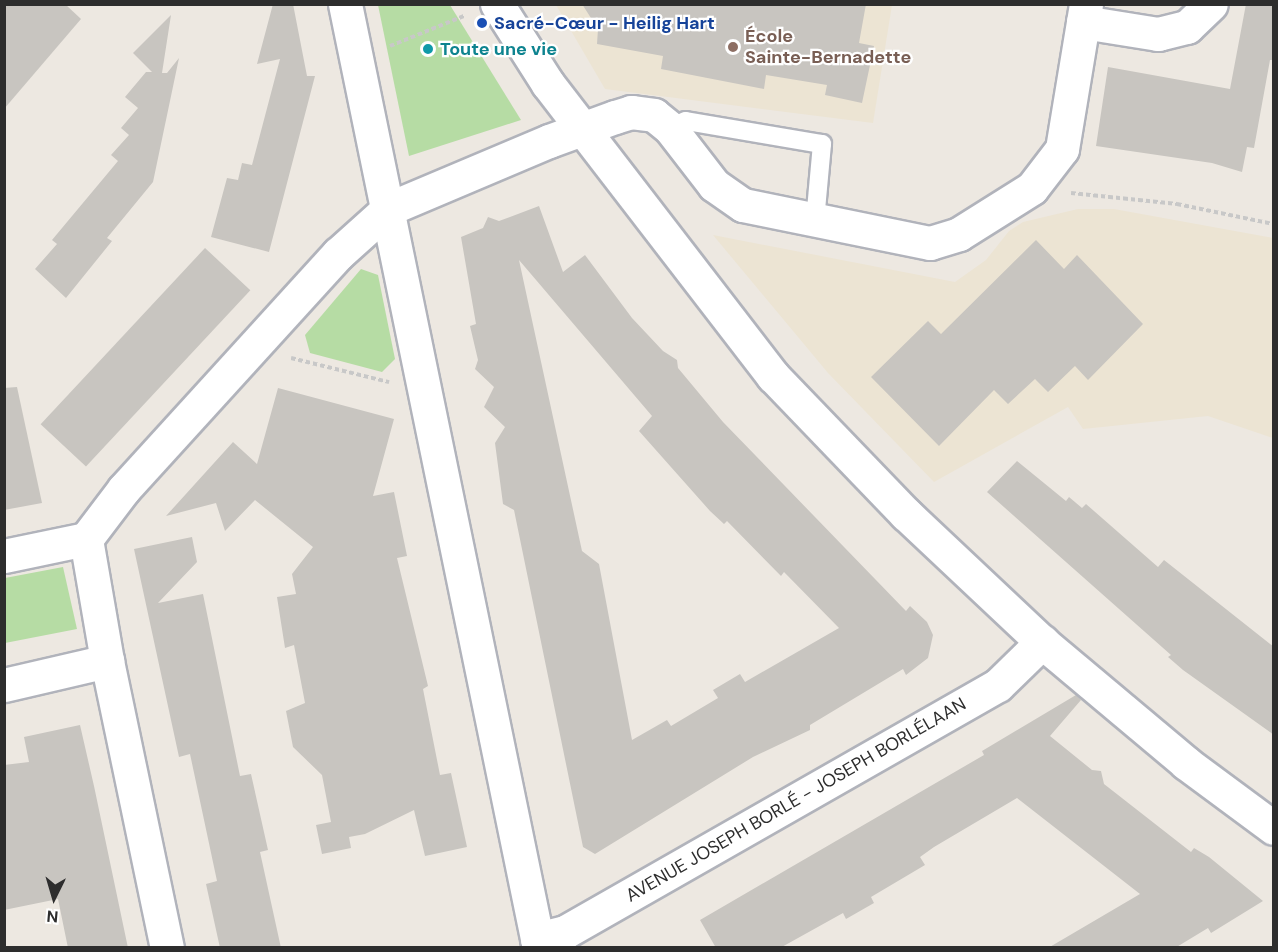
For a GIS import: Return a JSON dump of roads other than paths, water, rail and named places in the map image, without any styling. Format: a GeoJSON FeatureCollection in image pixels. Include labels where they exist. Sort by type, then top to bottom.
{"type":"FeatureCollection","features":[{"type":"Feature","properties":{"kind":"street"},"geometry":{"type":"LineString","coordinates":[[345,4],[538,943]]}},
{"type":"Feature","properties":{"kind":"street"},"geometry":{"type":"LineString","coordinates":[[498,4],[582,129],[773,375],[906,514],[1042,642],[1186,763],[1274,828]]}},
{"type":"Feature","properties":{"kind":"street"},"geometry":{"type":"LineString","coordinates":[[4,556],[86,539],[124,489],[338,254],[388,209],[582,129],[631,112],[654,115],[670,128],[714,185],[744,205],[930,243],[959,234],[1032,188],[1062,149],[1085,13],[1158,33],[1187,27],[1211,4]]}},
{"type":"Feature","properties":{"kind":"street"},"geometry":{"type":"LineString","coordinates":[[86,539],[107,661],[167,948]]}},
{"type":"Feature","properties":{"kind":"street","name":"AVENUE JOSEPH BORLÉ - JOSEPH BORLÉLAAN"},"geometry":{"type":"LineString","coordinates":[[538,943],[565,932],[998,685],[1042,642]]}},
{"type":"Feature","properties":{"kind":"street"},"geometry":{"type":"LineString","coordinates":[[4,685],[107,661]]}},
{"type":"Feature","properties":{"kind":"lane"},"geometry":{"type":"LineString","coordinates":[[670,128],[686,121],[822,144],[815,221]]}},
{"type":"Feature","properties":{"kind":"place","name":"Sacré-Cœur - Heilig Hart"},"geometry":{"type":"Point","coordinates":[482,23]}},
{"type":"Feature","properties":{"kind":"place","name":"École Sainte-Bernadette"},"geometry":{"type":"Point","coordinates":[733,47]}},
{"type":"Feature","properties":{"kind":"place","name":"Toute une vie"},"geometry":{"type":"Point","coordinates":[428,49]}}]}
